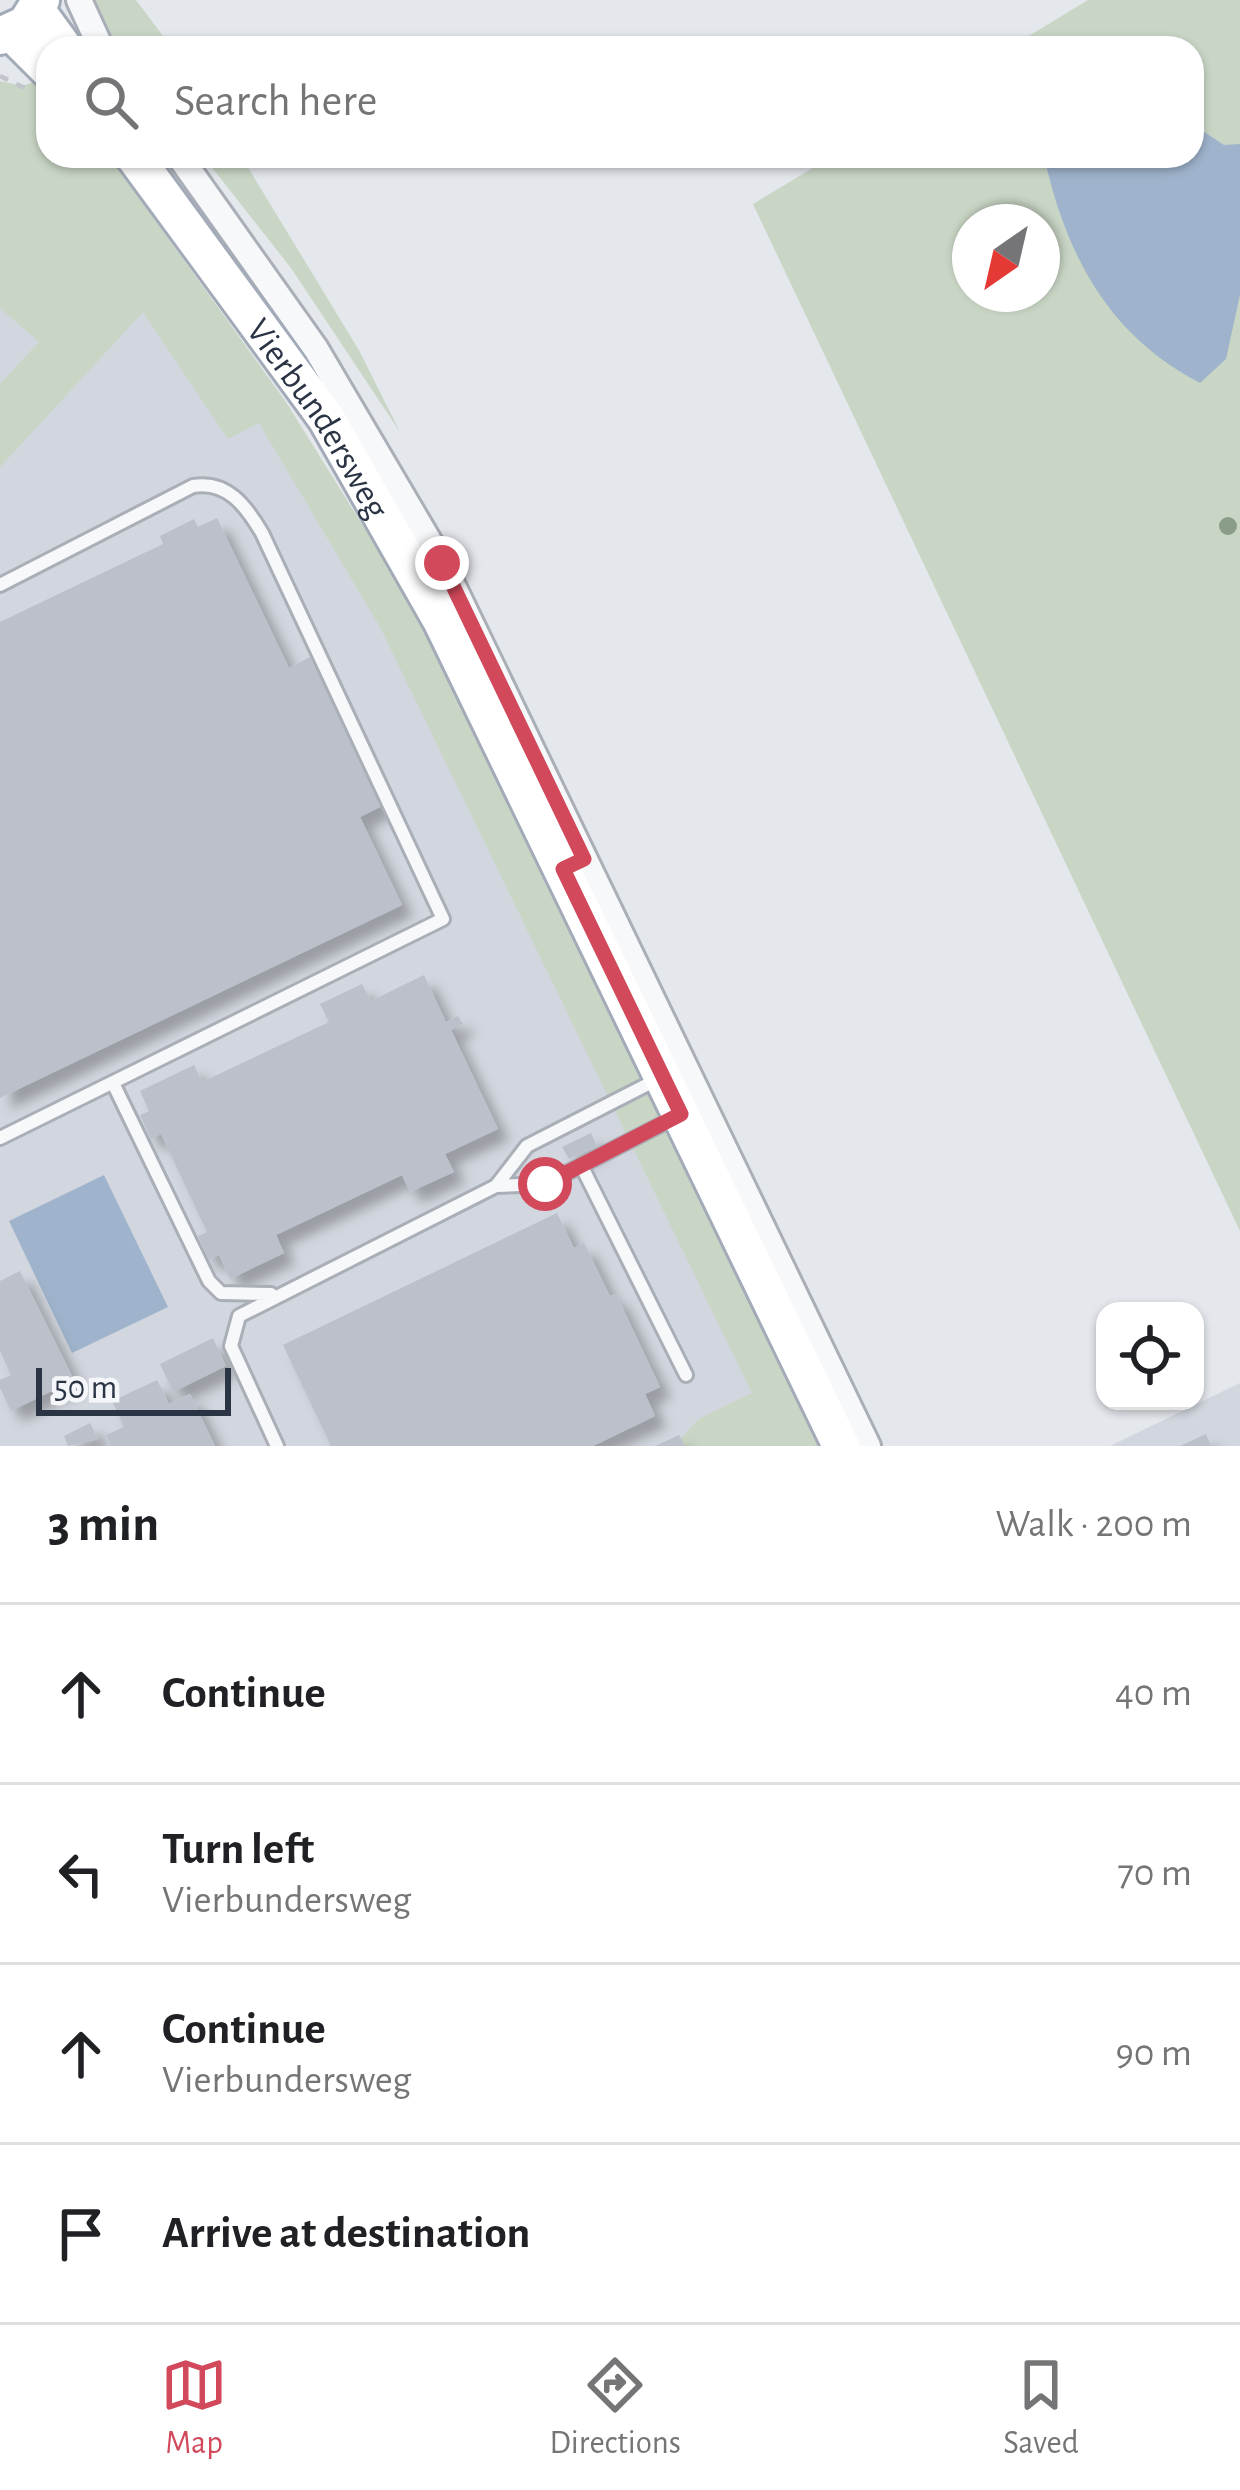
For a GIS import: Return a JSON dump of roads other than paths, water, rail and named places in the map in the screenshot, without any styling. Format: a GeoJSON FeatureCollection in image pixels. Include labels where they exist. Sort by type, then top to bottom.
{"type":"FeatureCollection","features":[{"type":"Feature","properties":{"kind":"main road","name":"Vierbundersweg"},"geometry":{"type":"LineString","coordinates":[[143,168],[326,418],[441,620],[574,864],[663,1077],[803,1338]]}},
{"type":"Feature","properties":{"kind":"main road"},"geometry":{"type":"LineString","coordinates":[[803,1338],[841,1446]]}},
{"type":"Feature","properties":{"kind":"street"},"geometry":{"type":"LineString","coordinates":[[79,0],[96,36]]}},
{"type":"Feature","properties":{"kind":"street","name":"Vierbundersweg"},"geometry":{"type":"LineString","coordinates":[[188,168],[316,349],[442,563],[574,864],[803,1338]]}},
{"type":"Feature","properties":{"kind":"street"},"geometry":{"type":"LineString","coordinates":[[803,1338],[868,1446]]}},
{"type":"Feature","properties":{"kind":"lane"},"geometry":{"type":"LineString","coordinates":[[0,585],[193,486],[219,487],[235,496],[262,533],[443,919],[0,1138]]}},
{"type":"Feature","properties":{"kind":"lane"},"geometry":{"type":"LineString","coordinates":[[496,1186],[527,1146],[663,1077]]}},
{"type":"Feature","properties":{"kind":"lane"},"geometry":{"type":"LineString","coordinates":[[113,1083],[209,1281],[221,1293],[274,1294]]}},
{"type":"Feature","properties":{"kind":"lane"},"geometry":{"type":"LineString","coordinates":[[277,1446],[241,1374],[230,1335],[239,1316],[274,1294],[496,1186],[545,1184],[681,1114]]}},
{"type":"Feature","properties":{"kind":"lane"},"geometry":{"type":"LineString","coordinates":[[582,1167],[686,1375]]}},
{"type":"Feature","properties":{"kind":"water"},"geometry":{"type":"Polygon","coordinates":[[[1204,132],[1224,145],[1240,144],[1240,295],[1226,359],[1200,383],[1140,341],[1096,289],[1057,204],[1047,168],[1204,168],[1204,132]]]}},
{"type":"Feature","properties":{"kind":"water"},"geometry":{"type":"Polygon","coordinates":[[[104,1175],[168,1307],[72,1353],[9,1221],[104,1175]]]}}]}
